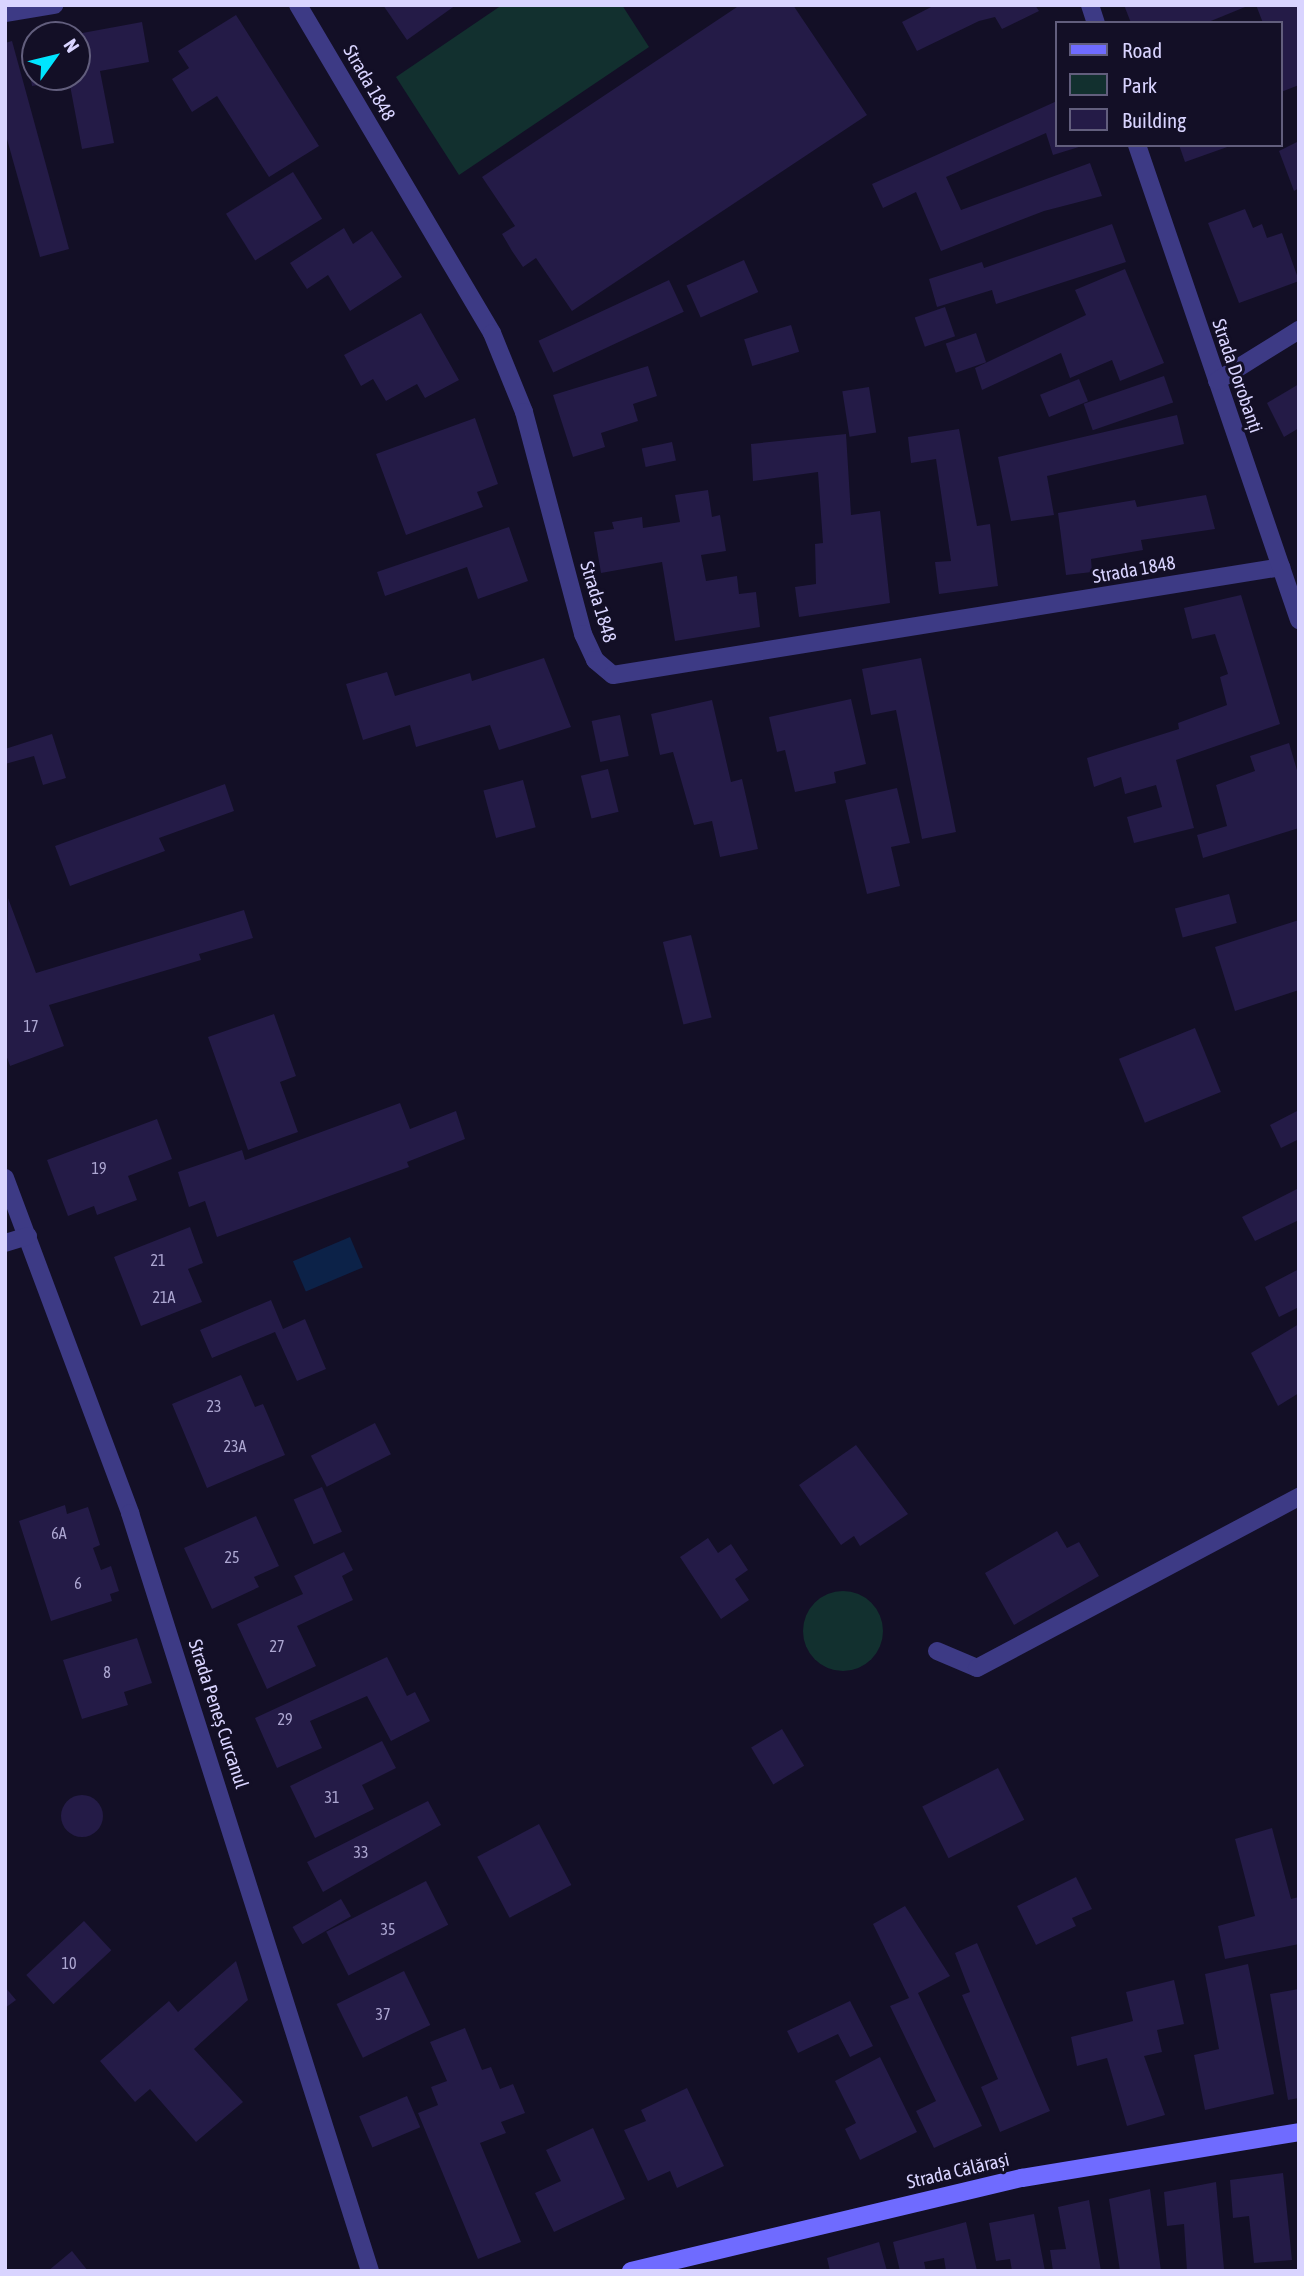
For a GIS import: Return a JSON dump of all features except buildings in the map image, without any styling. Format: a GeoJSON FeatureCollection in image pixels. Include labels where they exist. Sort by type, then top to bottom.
{"type":"FeatureCollection","features":[{"type":"Feature","properties":{"kind":"main road","name":"Strada Călărași"},"geometry":{"type":"LineString","coordinates":[[631,2271],[1023,2178],[1299,2132]]}},
{"type":"Feature","properties":{"kind":"street"},"geometry":{"type":"LineString","coordinates":[[5,13],[54,5]]}},
{"type":"Feature","properties":{"kind":"street","name":"Strada 1848"},"geometry":{"type":"LineString","coordinates":[[298,5],[492,333],[524,412],[583,634],[595,660],[613,675],[1281,567]]}},
{"type":"Feature","properties":{"kind":"street","name":"Strada Dorobanți"},"geometry":{"type":"LineString","coordinates":[[1138,147],[1299,620]]}},
{"type":"Feature","properties":{"kind":"street"},"geometry":{"type":"LineString","coordinates":[[1217,381],[1299,330]]}},
{"type":"Feature","properties":{"kind":"street","name":"Strada Peneș Curcanul"},"geometry":{"type":"LineString","coordinates":[[5,1178],[135,1526],[370,2271]]}},
{"type":"Feature","properties":{"kind":"street"},"geometry":{"type":"LineString","coordinates":[[5,1243],[28,1236]]}},
{"type":"Feature","properties":{"kind":"street"},"geometry":{"type":"LineString","coordinates":[[937,1651],[977,1668],[1299,1497]]}},
{"type":"Feature","properties":{"kind":"green space"},"geometry":{"type":"Polygon","coordinates":[[[502,5],[622,5],[649,47],[459,175],[396,77],[502,5]]]}},
{"type":"Feature","properties":{"kind":"green space"},"geometry":{"type":"Polygon","coordinates":[[[835,1591],[851,1591],[872,1602],[883,1623],[883,1639],[872,1660],[851,1671],[835,1671],[821,1665],[809,1653],[803,1639],[803,1623],[809,1609],[821,1597],[835,1591]]]}},
{"type":"Feature","properties":{"kind":"water"},"geometry":{"type":"Polygon","coordinates":[[[350,1237],[363,1267],[306,1292],[293,1261],[350,1237]]]}}]}
